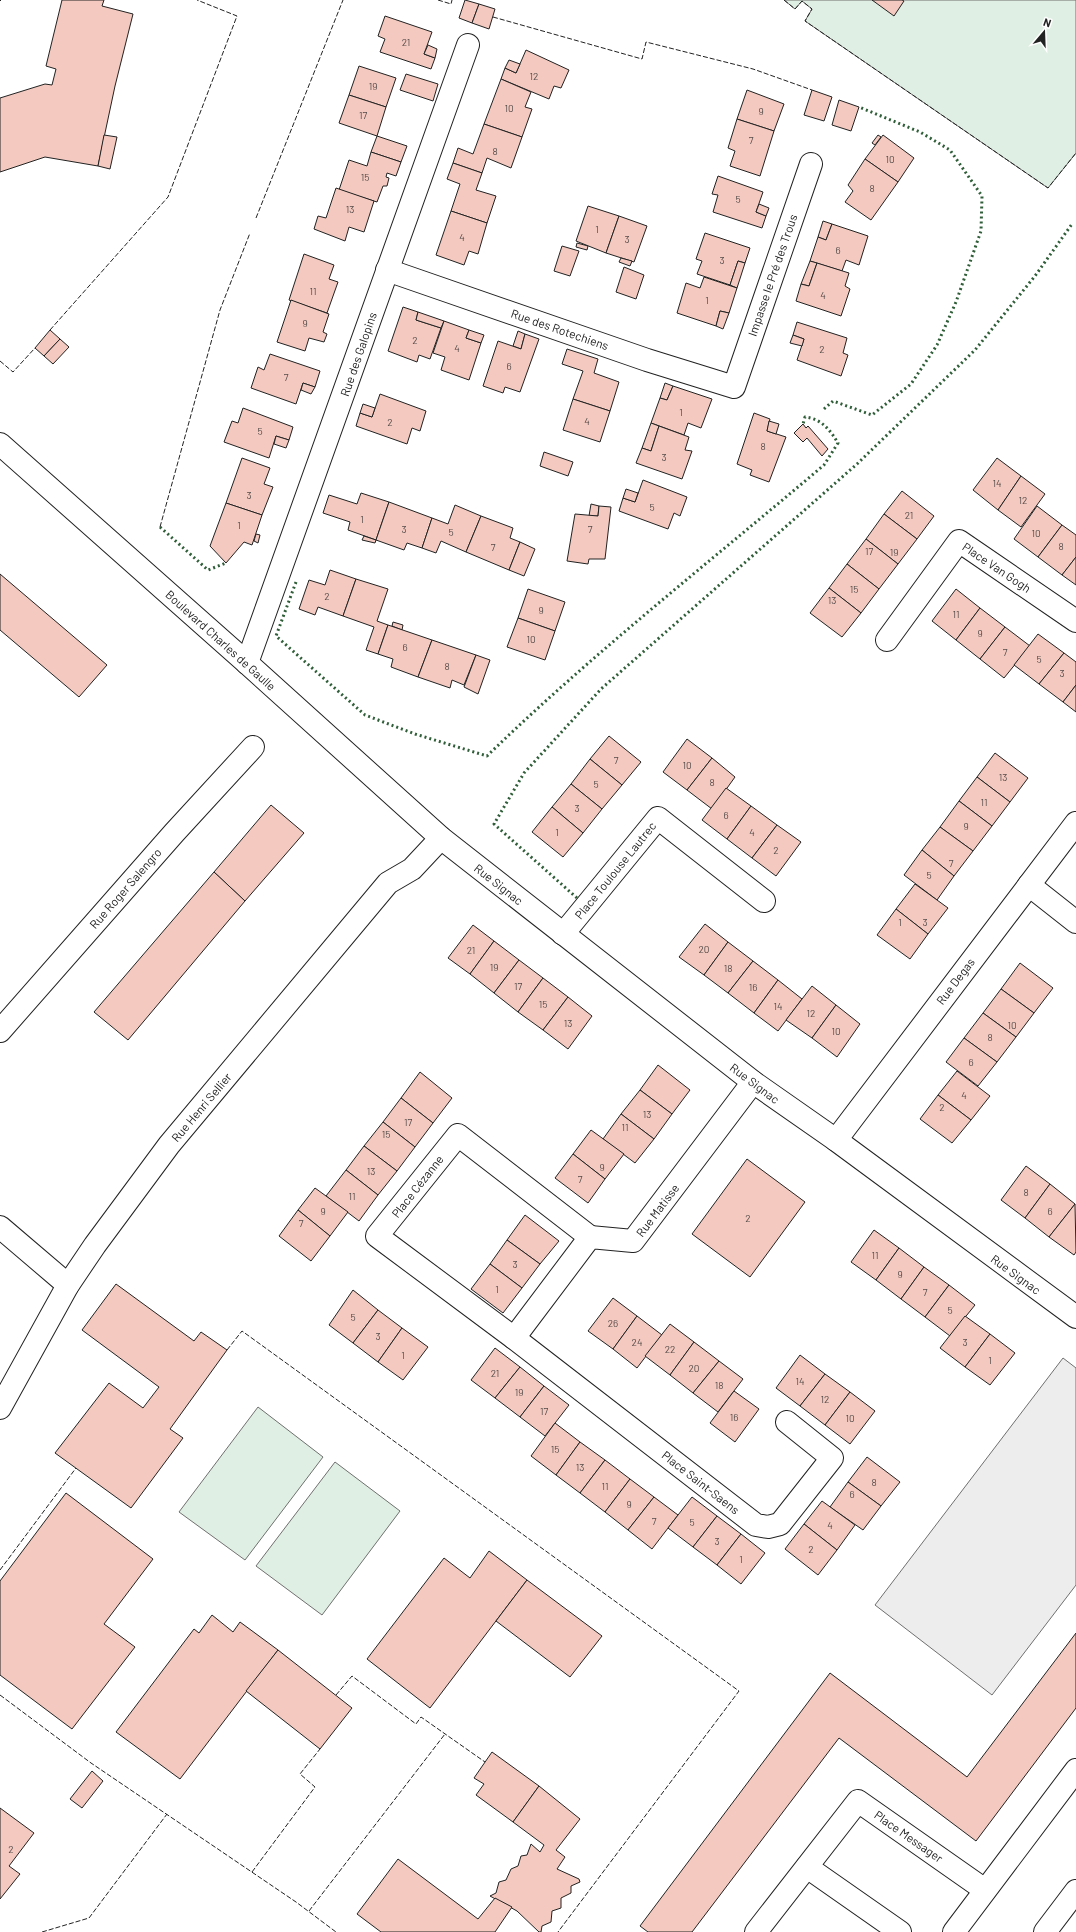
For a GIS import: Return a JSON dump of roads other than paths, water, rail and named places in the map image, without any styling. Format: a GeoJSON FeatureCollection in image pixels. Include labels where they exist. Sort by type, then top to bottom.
{"type":"FeatureCollection","features":[{"type":"Feature","properties":{"kind":"street","name":"Rue des Galopins"},"geometry":{"type":"LineString","coordinates":[[247,662],[291,545],[387,270],[468,45]]}},
{"type":"Feature","properties":{"kind":"street","name":"Impasse le Pré des Trous"},"geometry":{"type":"LineString","coordinates":[[734,387],[811,164]]}},
{"type":"Feature","properties":{"kind":"street","name":"Rue des Rotechiens"},"geometry":{"type":"LineString","coordinates":[[387,270],[647,360],[734,387]]}},
{"type":"Feature","properties":{"kind":"street","name":"Boulevard Charles de Gaulle"},"geometry":{"type":"LineString","coordinates":[[0,444],[247,662],[441,838]]}},
{"type":"Feature","properties":{"kind":"street","name":"Place Van Gogh"},"geometry":{"type":"LineString","coordinates":[[887,640],[959,541],[1076,621]]}},
{"type":"Feature","properties":{"kind":"street","name":"Rue Roger Salengro"},"geometry":{"type":"LineString","coordinates":[[0,1031],[174,833],[253,747]]}},
{"type":"Feature","properties":{"kind":"street","name":"Place Toulouse Lautrec"},"geometry":{"type":"LineString","coordinates":[[563,934],[658,818],[764,901]]}},
{"type":"Feature","properties":{"kind":"street","name":"Rue Degas"},"geometry":{"type":"LineString","coordinates":[[836,1140],[1076,823]]}},
{"type":"Feature","properties":{"kind":"street","name":"Rue Signac"},"geometry":{"type":"LineString","coordinates":[[441,838],[753,1082],[836,1140],[1076,1317]]}},
{"type":"Feature","properties":{"kind":"street","name":"Rue Henri Sellier"},"geometry":{"type":"LineString","coordinates":[[0,1408],[68,1285],[99,1239],[187,1124],[388,883],[412,869],[441,838]]}},
{"type":"Feature","properties":{"kind":"street"},"geometry":{"type":"LineString","coordinates":[[1028,885],[1076,922]]}},
{"type":"Feature","properties":{"kind":"street","name":"Rue Matisse"},"geometry":{"type":"LineString","coordinates":[[590,1237],[633,1241],[753,1082]]}},
{"type":"Feature","properties":{"kind":"street","name":"Place Cézanne"},"geometry":{"type":"LineString","coordinates":[[514,1338],[377,1236],[458,1135],[590,1237]]}},
{"type":"Feature","properties":{"kind":"street"},"geometry":{"type":"LineString","coordinates":[[0,1227],[68,1285]]}},
{"type":"Feature","properties":{"kind":"street"},"geometry":{"type":"LineString","coordinates":[[514,1338],[590,1237]]}},
{"type":"Feature","properties":{"kind":"street","name":"Place Saint-Saens"},"geometry":{"type":"LineString","coordinates":[[514,1338],[756,1525],[768,1527],[780,1524],[832,1458],[787,1422]]}},
{"type":"Feature","properties":{"kind":"street"},"geometry":{"type":"LineString","coordinates":[[954,1932],[1076,1770]]}},
{"type":"Feature","properties":{"kind":"street","name":"Place Messager"},"geometry":{"type":"LineString","coordinates":[[756,1932],[858,1801],[985,1890]]}},
{"type":"Feature","properties":{"kind":"street"},"geometry":{"type":"LineString","coordinates":[[807,1866],[900,1932]]}},
{"type":"Feature","properties":{"kind":"street"},"geometry":{"type":"LineString","coordinates":[[1045,1932],[1076,1892]]}}]}
